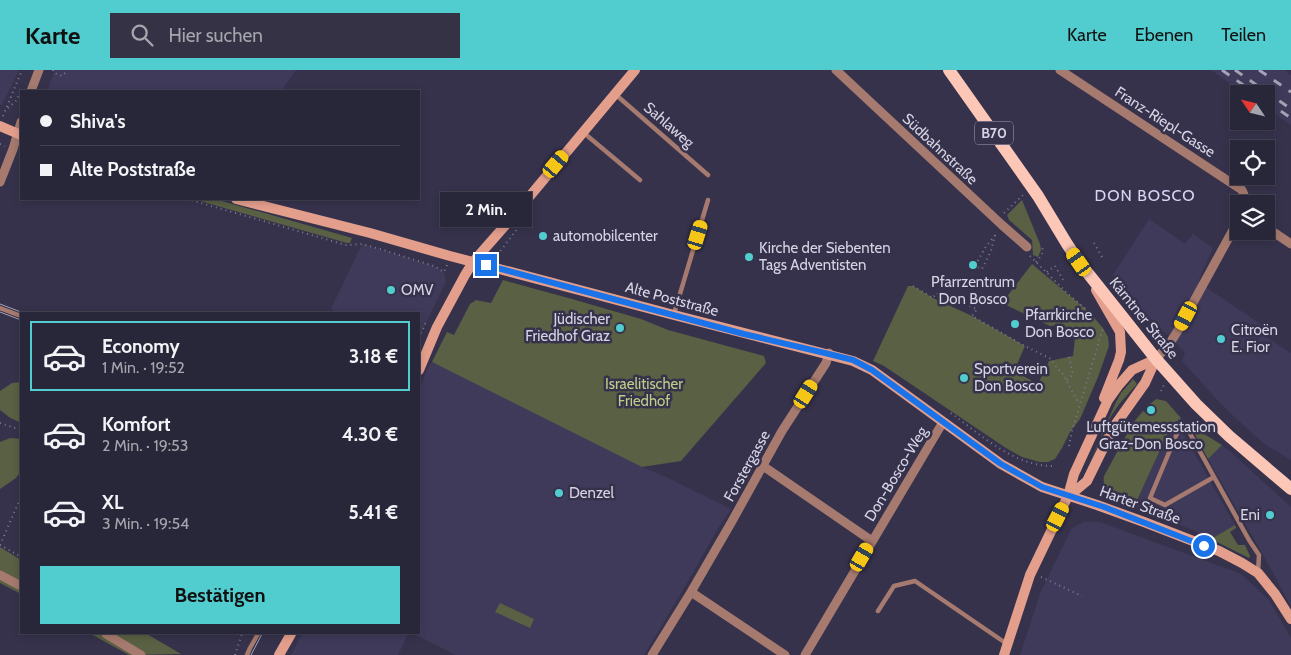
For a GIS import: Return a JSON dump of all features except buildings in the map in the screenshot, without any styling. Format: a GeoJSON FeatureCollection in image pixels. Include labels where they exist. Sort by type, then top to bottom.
{"type":"FeatureCollection","features":[{"type":"Feature","properties":{"kind":"main road"},"geometry":{"type":"LineString","coordinates":[[420,368],[437,327],[464,274],[635,70]]}},
{"type":"Feature","properties":{"kind":"main road","name":"Kärntner Straße"},"geometry":{"type":"LineString","coordinates":[[949,70],[1038,196],[1079,262],[1156,359],[1196,404],[1229,436],[1291,488]]}},
{"type":"Feature","properties":{"kind":"main road"},"geometry":{"type":"LineString","coordinates":[[1,121],[20,134]]}},
{"type":"Feature","properties":{"kind":"main road","name":"Alte Poststraße"},"geometry":{"type":"LineString","coordinates":[[240,200],[760,338],[853,360],[872,370],[1001,464],[1042,487],[1068,496]]}},
{"type":"Feature","properties":{"kind":"main road"},"geometry":{"type":"LineString","coordinates":[[1079,262],[1120,332],[1121,352],[1104,398],[1101,414]]}},
{"type":"Feature","properties":{"kind":"main road"},"geometry":{"type":"LineString","coordinates":[[1004,655],[1030,575],[1068,496],[1074,474],[1108,400],[1132,370],[1156,359]]}},
{"type":"Feature","properties":{"kind":"main road"},"geometry":{"type":"LineString","coordinates":[[1068,496],[1086,481],[1113,428],[1145,383],[1156,359]]}},
{"type":"Feature","properties":{"kind":"main road","name":"Harter Straße"},"geometry":{"type":"LineString","coordinates":[[1068,496],[1104,507],[1219,551],[1242,562],[1258,573],[1275,594],[1291,619]]}},
{"type":"Feature","properties":{"kind":"main road"},"geometry":{"type":"LineString","coordinates":[[279,655],[291,634]]}},
{"type":"Feature","properties":{"kind":"street"},"geometry":{"type":"LineString","coordinates":[[31,90],[39,70]]}},
{"type":"Feature","properties":{"kind":"street","name":"Südbahnstraße"},"geometry":{"type":"LineString","coordinates":[[836,70],[1027,247]]}},
{"type":"Feature","properties":{"kind":"street","name":"Franz-Riepl-Gasse"},"geometry":{"type":"LineString","coordinates":[[1060,70],[1240,188],[1244,195]]}},
{"type":"Feature","properties":{"kind":"street"},"geometry":{"type":"LineString","coordinates":[[0,182],[20,134]]}},
{"type":"Feature","properties":{"kind":"street"},"geometry":{"type":"LineString","coordinates":[[1275,233],[1291,244]]}},
{"type":"Feature","properties":{"kind":"street"},"geometry":{"type":"LineString","coordinates":[[1156,359],[1177,332],[1230,235]]}},
{"type":"Feature","properties":{"kind":"street","name":"Forstergasse"},"geometry":{"type":"LineString","coordinates":[[652,655],[691,592],[782,431],[826,363],[829,354]]}},
{"type":"Feature","properties":{"kind":"street","name":"Don-Bosco-Weg"},"geometry":{"type":"LineString","coordinates":[[805,655],[943,422]]}},
{"type":"Feature","properties":{"kind":"street","name":"Don-Bosco-Weg"},"geometry":{"type":"LineString","coordinates":[[763,466],[872,541]]}},
{"type":"Feature","properties":{"kind":"street"},"geometry":{"type":"LineString","coordinates":[[0,575],[20,585]]}},
{"type":"Feature","properties":{"kind":"street"},"geometry":{"type":"LineString","coordinates":[[691,592],[785,655]]}},
{"type":"Feature","properties":{"kind":"street"},"geometry":{"type":"LineString","coordinates":[[106,634],[140,655]]}},
{"type":"Feature","properties":{"kind":"lane","name":"Sahlaweg"},"geometry":{"type":"LineString","coordinates":[[615,94],[708,175]]}},
{"type":"Feature","properties":{"kind":"lane"},"geometry":{"type":"LineString","coordinates":[[583,132],[640,180]]}},
{"type":"Feature","properties":{"kind":"lane"},"geometry":{"type":"LineString","coordinates":[[674,315],[708,200]]}},
{"type":"Feature","properties":{"kind":"lane"},"geometry":{"type":"LineString","coordinates":[[0,308],[20,316]]}},
{"type":"Feature","properties":{"kind":"lane"},"geometry":{"type":"LineString","coordinates":[[1214,478],[1165,505],[1150,498],[1178,431],[1182,429],[1188,430],[1258,555],[1258,573]]}},
{"type":"Feature","properties":{"kind":"lane"},"geometry":{"type":"LineString","coordinates":[[878,611],[894,586],[915,581],[1007,644]]}},
{"type":"Feature","properties":{"kind":"lane"},"geometry":{"type":"LineString","coordinates":[[247,655],[258,634]]}},
{"type":"Feature","properties":{"kind":"path"},"geometry":{"type":"LineString","coordinates":[[1,121],[22,70]]}},
{"type":"Feature","properties":{"kind":"path"},"geometry":{"type":"LineString","coordinates":[[53,70],[54,73],[62,76],[65,73]]}},
{"type":"Feature","properties":{"kind":"path"},"geometry":{"type":"LineString","coordinates":[[21,90],[23,85]]}},
{"type":"Feature","properties":{"kind":"path"},"geometry":{"type":"LineString","coordinates":[[6,109],[17,100],[20,92]]}},
{"type":"Feature","properties":{"kind":"path"},"geometry":{"type":"LineString","coordinates":[[0,144],[4,145]]}},
{"type":"Feature","properties":{"kind":"path"},"geometry":{"type":"LineString","coordinates":[[997,220],[1023,194]]}},
{"type":"Feature","properties":{"kind":"path"},"geometry":{"type":"LineString","coordinates":[[190,200],[346,245],[362,244],[380,249],[434,266],[444,272]]}},
{"type":"Feature","properties":{"kind":"path"},"geometry":{"type":"LineString","coordinates":[[995,235],[990,252],[982,269],[975,266],[984,248],[995,235]]}},
{"type":"Feature","properties":{"kind":"path"},"geometry":{"type":"LineString","coordinates":[[1094,243],[1102,257]]}},
{"type":"Feature","properties":{"kind":"path"},"geometry":{"type":"LineString","coordinates":[[1043,244],[1042,255],[1036,262],[1088,311]]}},
{"type":"Feature","properties":{"kind":"path"},"geometry":{"type":"LineString","coordinates":[[1046,273],[1055,266],[1066,283]]}},
{"type":"Feature","properties":{"kind":"path"},"geometry":{"type":"LineString","coordinates":[[913,286],[934,298],[936,293],[977,309],[972,316],[1022,345],[1051,359],[1080,403]]}},
{"type":"Feature","properties":{"kind":"path"},"geometry":{"type":"LineString","coordinates":[[420,336],[426,322]]}},
{"type":"Feature","properties":{"kind":"path"},"geometry":{"type":"LineString","coordinates":[[1069,446],[1103,328]]}},
{"type":"Feature","properties":{"kind":"path"},"geometry":{"type":"LineString","coordinates":[[1066,380],[1073,374],[1069,357]]}},
{"type":"Feature","properties":{"kind":"path"},"geometry":{"type":"LineString","coordinates":[[946,410],[1015,457],[1035,464],[1055,466]]}},
{"type":"Feature","properties":{"kind":"path"},"geometry":{"type":"LineString","coordinates":[[0,423],[20,430]]}},
{"type":"Feature","properties":{"kind":"path"},"geometry":{"type":"LineString","coordinates":[[20,499],[0,545],[20,556]]}},
{"type":"Feature","properties":{"kind":"path"},"geometry":{"type":"LineString","coordinates":[[1041,577],[1082,596]]}},
{"type":"Feature","properties":{"kind":"path"},"geometry":{"type":"LineString","coordinates":[[235,655],[242,634]]}},
{"type":"Feature","properties":{"kind":"shaded area"},"geometry":{"type":"Polygon","coordinates":[[[0,70],[19,70],[2,105],[0,105],[0,70]]]}},
{"type":"Feature","properties":{"kind":"shaded area"},"geometry":{"type":"Polygon","coordinates":[[[55,70],[296,70],[282,90],[47,90],[55,70]]]}},
{"type":"Feature","properties":{"kind":"shaded area"},"geometry":{"type":"Polygon","coordinates":[[[1211,70],[1284,70],[1291,75],[1291,125],[1275,114],[1275,85],[1232,85],[1211,70]]]}},
{"type":"Feature","properties":{"kind":"shaded area","name":"Citroën E. Fior"},"geometry":{"type":"Polygon","coordinates":[[[1149,219],[1185,244],[1193,234],[1213,248],[1198,282],[1262,325],[1257,331],[1291,353],[1291,460],[1266,445],[1222,405],[1182,361],[1185,353],[1166,333],[1157,330],[1113,275],[1149,219]]]}},
{"type":"Feature","properties":{"kind":"shaded area"},"geometry":{"type":"Polygon","coordinates":[[[362,244],[434,266],[444,272],[446,281],[420,336],[420,312],[337,312],[331,309],[362,244]]]}},
{"type":"Feature","properties":{"kind":"shaded area","name":"Denzel"},"geometry":{"type":"Polygon","coordinates":[[[432,362],[642,467],[731,509],[644,655],[456,655],[414,634],[420,634],[420,388],[427,369],[432,362]]]}},
{"type":"Feature","properties":{"kind":"shaded area"},"geometry":{"type":"Polygon","coordinates":[[[1181,418],[1187,424],[1184,435],[1235,525],[1211,539],[1134,507],[1171,426],[1181,418]]]}},
{"type":"Feature","properties":{"kind":"shaded area"},"geometry":{"type":"Polygon","coordinates":[[[1222,445],[1291,507],[1291,607],[1208,459],[1222,445]]]}},
{"type":"Feature","properties":{"kind":"shaded area"},"geometry":{"type":"Polygon","coordinates":[[[1084,522],[1100,522],[1241,574],[1269,600],[1291,638],[1291,655],[1020,655],[1041,591],[1072,528],[1084,522]]]}},
{"type":"Feature","properties":{"kind":"shaded area"},"geometry":{"type":"Polygon","coordinates":[[[302,634],[408,634],[398,655],[291,655],[302,634]]]}},
{"type":"Feature","properties":{"kind":"green space"},"geometry":{"type":"Polygon","coordinates":[[[196,200],[219,200],[352,238],[350,243],[196,200]]]}},
{"type":"Feature","properties":{"kind":"green space"},"geometry":{"type":"Polygon","coordinates":[[[1022,200],[1040,244],[1041,250],[1038,257],[1033,255],[1032,240],[1009,220],[1007,215],[1022,200]]]}},
{"type":"Feature","properties":{"kind":"green space","name":"Sportverein Don Bosco"},"geometry":{"type":"Polygon","coordinates":[[[1032,264],[1088,311],[1103,328],[1108,337],[1109,346],[1080,419],[1070,432],[1055,459],[1048,462],[1040,462],[1022,457],[1006,448],[884,366],[873,361],[908,286],[913,286],[1025,346],[1014,371],[1038,384],[1049,361],[1073,356],[1075,338],[1059,325],[1050,326],[1002,303],[1032,264]]]}},
{"type":"Feature","properties":{"kind":"green space","name":"Israelitischer Friedhof"},"geometry":{"type":"Polygon","coordinates":[[[503,280],[641,319],[668,330],[764,356],[766,363],[681,461],[642,467],[432,362],[447,332],[454,335],[470,304],[476,300],[491,303],[503,280]]]}},
{"type":"Feature","properties":{"kind":"green space"},"geometry":{"type":"Polygon","coordinates":[[[1133,379],[1137,384],[1111,416],[1084,476],[1115,404],[1121,393],[1133,379]]]}},
{"type":"Feature","properties":{"kind":"green space"},"geometry":{"type":"Polygon","coordinates":[[[20,382],[20,422],[0,410],[0,391],[12,383],[20,382]]]}},
{"type":"Feature","properties":{"kind":"green space"},"geometry":{"type":"Polygon","coordinates":[[[1156,399],[1166,401],[1181,418],[1171,426],[1134,507],[1108,492],[1105,488],[1104,476],[1133,423],[1143,411],[1149,415],[1155,408],[1150,404],[1156,399]]]}},
{"type":"Feature","properties":{"kind":"green space"},"geometry":{"type":"Polygon","coordinates":[[[1194,429],[1222,445],[1208,459],[1193,431],[1194,429]]]}},
{"type":"Feature","properties":{"kind":"green space"},"geometry":{"type":"Polygon","coordinates":[[[10,438],[20,439],[20,472],[16,478],[0,489],[0,442],[10,438]]]}},
{"type":"Feature","properties":{"kind":"green space"},"geometry":{"type":"Polygon","coordinates":[[[1235,525],[1236,528],[1230,532],[1238,545],[1245,545],[1250,556],[1249,558],[1211,539],[1235,525]]]}},
{"type":"Feature","properties":{"kind":"green space"},"geometry":{"type":"Polygon","coordinates":[[[0,547],[20,559],[20,593],[0,583],[0,547]]]}},
{"type":"Feature","properties":{"kind":"green space"},"geometry":{"type":"Polygon","coordinates":[[[500,603],[534,619],[530,628],[495,612],[500,603]]]}},
{"type":"Feature","properties":{"kind":"green space"},"geometry":{"type":"Polygon","coordinates":[[[91,634],[147,634],[181,654],[129,655],[91,634]]]}},
{"type":"Feature","properties":{"kind":"tram line"},"geometry":{"type":"LineString","coordinates":[[0,304],[21,312]]}},
{"type":"Feature","properties":{"kind":"tram line"},"geometry":{"type":"LineString","coordinates":[[0,312],[20,320]]}},
{"type":"Feature","properties":{"kind":"tram line"},"geometry":{"type":"LineString","coordinates":[[251,655],[262,634]]}},
{"type":"Feature","properties":{"kind":"railway"},"geometry":{"type":"LineString","coordinates":[[1222,70],[1243,85]]}},
{"type":"Feature","properties":{"kind":"railway"},"geometry":{"type":"LineString","coordinates":[[1235,70],[1291,109]]}},
{"type":"Feature","properties":{"kind":"railway"},"geometry":{"type":"LineString","coordinates":[[1259,70],[1291,92]]}},
{"type":"Feature","properties":{"kind":"railway"},"geometry":{"type":"LineString","coordinates":[[1275,107],[1291,118]]}},
{"type":"Feature","properties":{"kind":"place","name":"automobilcenter"},"geometry":{"type":"Point","coordinates":[543,236]}},
{"type":"Feature","properties":{"kind":"place","name":"Kirche der Siebenten Tags Adventisten"},"geometry":{"type":"Point","coordinates":[749,257]}},
{"type":"Feature","properties":{"kind":"place","name":"Pfarrzentrum Don Bosco"},"geometry":{"type":"Point","coordinates":[973,265]}},
{"type":"Feature","properties":{"kind":"place","name":"OMV"},"geometry":{"type":"Point","coordinates":[391,290]}},
{"type":"Feature","properties":{"kind":"place","name":"Pfarrkirche Don Bosco"},"geometry":{"type":"Point","coordinates":[1015,324]}},
{"type":"Feature","properties":{"kind":"place","name":"Jüdischer Friedhof Graz"},"geometry":{"type":"Point","coordinates":[620,328]}},
{"type":"Feature","properties":{"kind":"place","name":"Citroën E. Fior"},"geometry":{"type":"Point","coordinates":[1221,339]}},
{"type":"Feature","properties":{"kind":"place","name":"Sportverein Don Bosco"},"geometry":{"type":"Point","coordinates":[964,378]}},
{"type":"Feature","properties":{"kind":"place","name":"Luftgütemessstation Graz-Don Bosco"},"geometry":{"type":"Point","coordinates":[1151,410]}},
{"type":"Feature","properties":{"kind":"place","name":"Denzel"},"geometry":{"type":"Point","coordinates":[559,493]}},
{"type":"Feature","properties":{"kind":"place","name":"Eni"},"geometry":{"type":"Point","coordinates":[1270,515]}},
{"type":"Feature","properties":{"kind":"district","name":"DON BOSCO"},"geometry":{"type":"Point","coordinates":[1145,195]}},
{"type":"Feature","properties":{"kind":"route"},"geometry":{"type":"LineString","coordinates":[[486,265],[744,334],[853,360],[872,370],[1001,464],[1042,487],[1104,507],[1204,546]]}}]}
